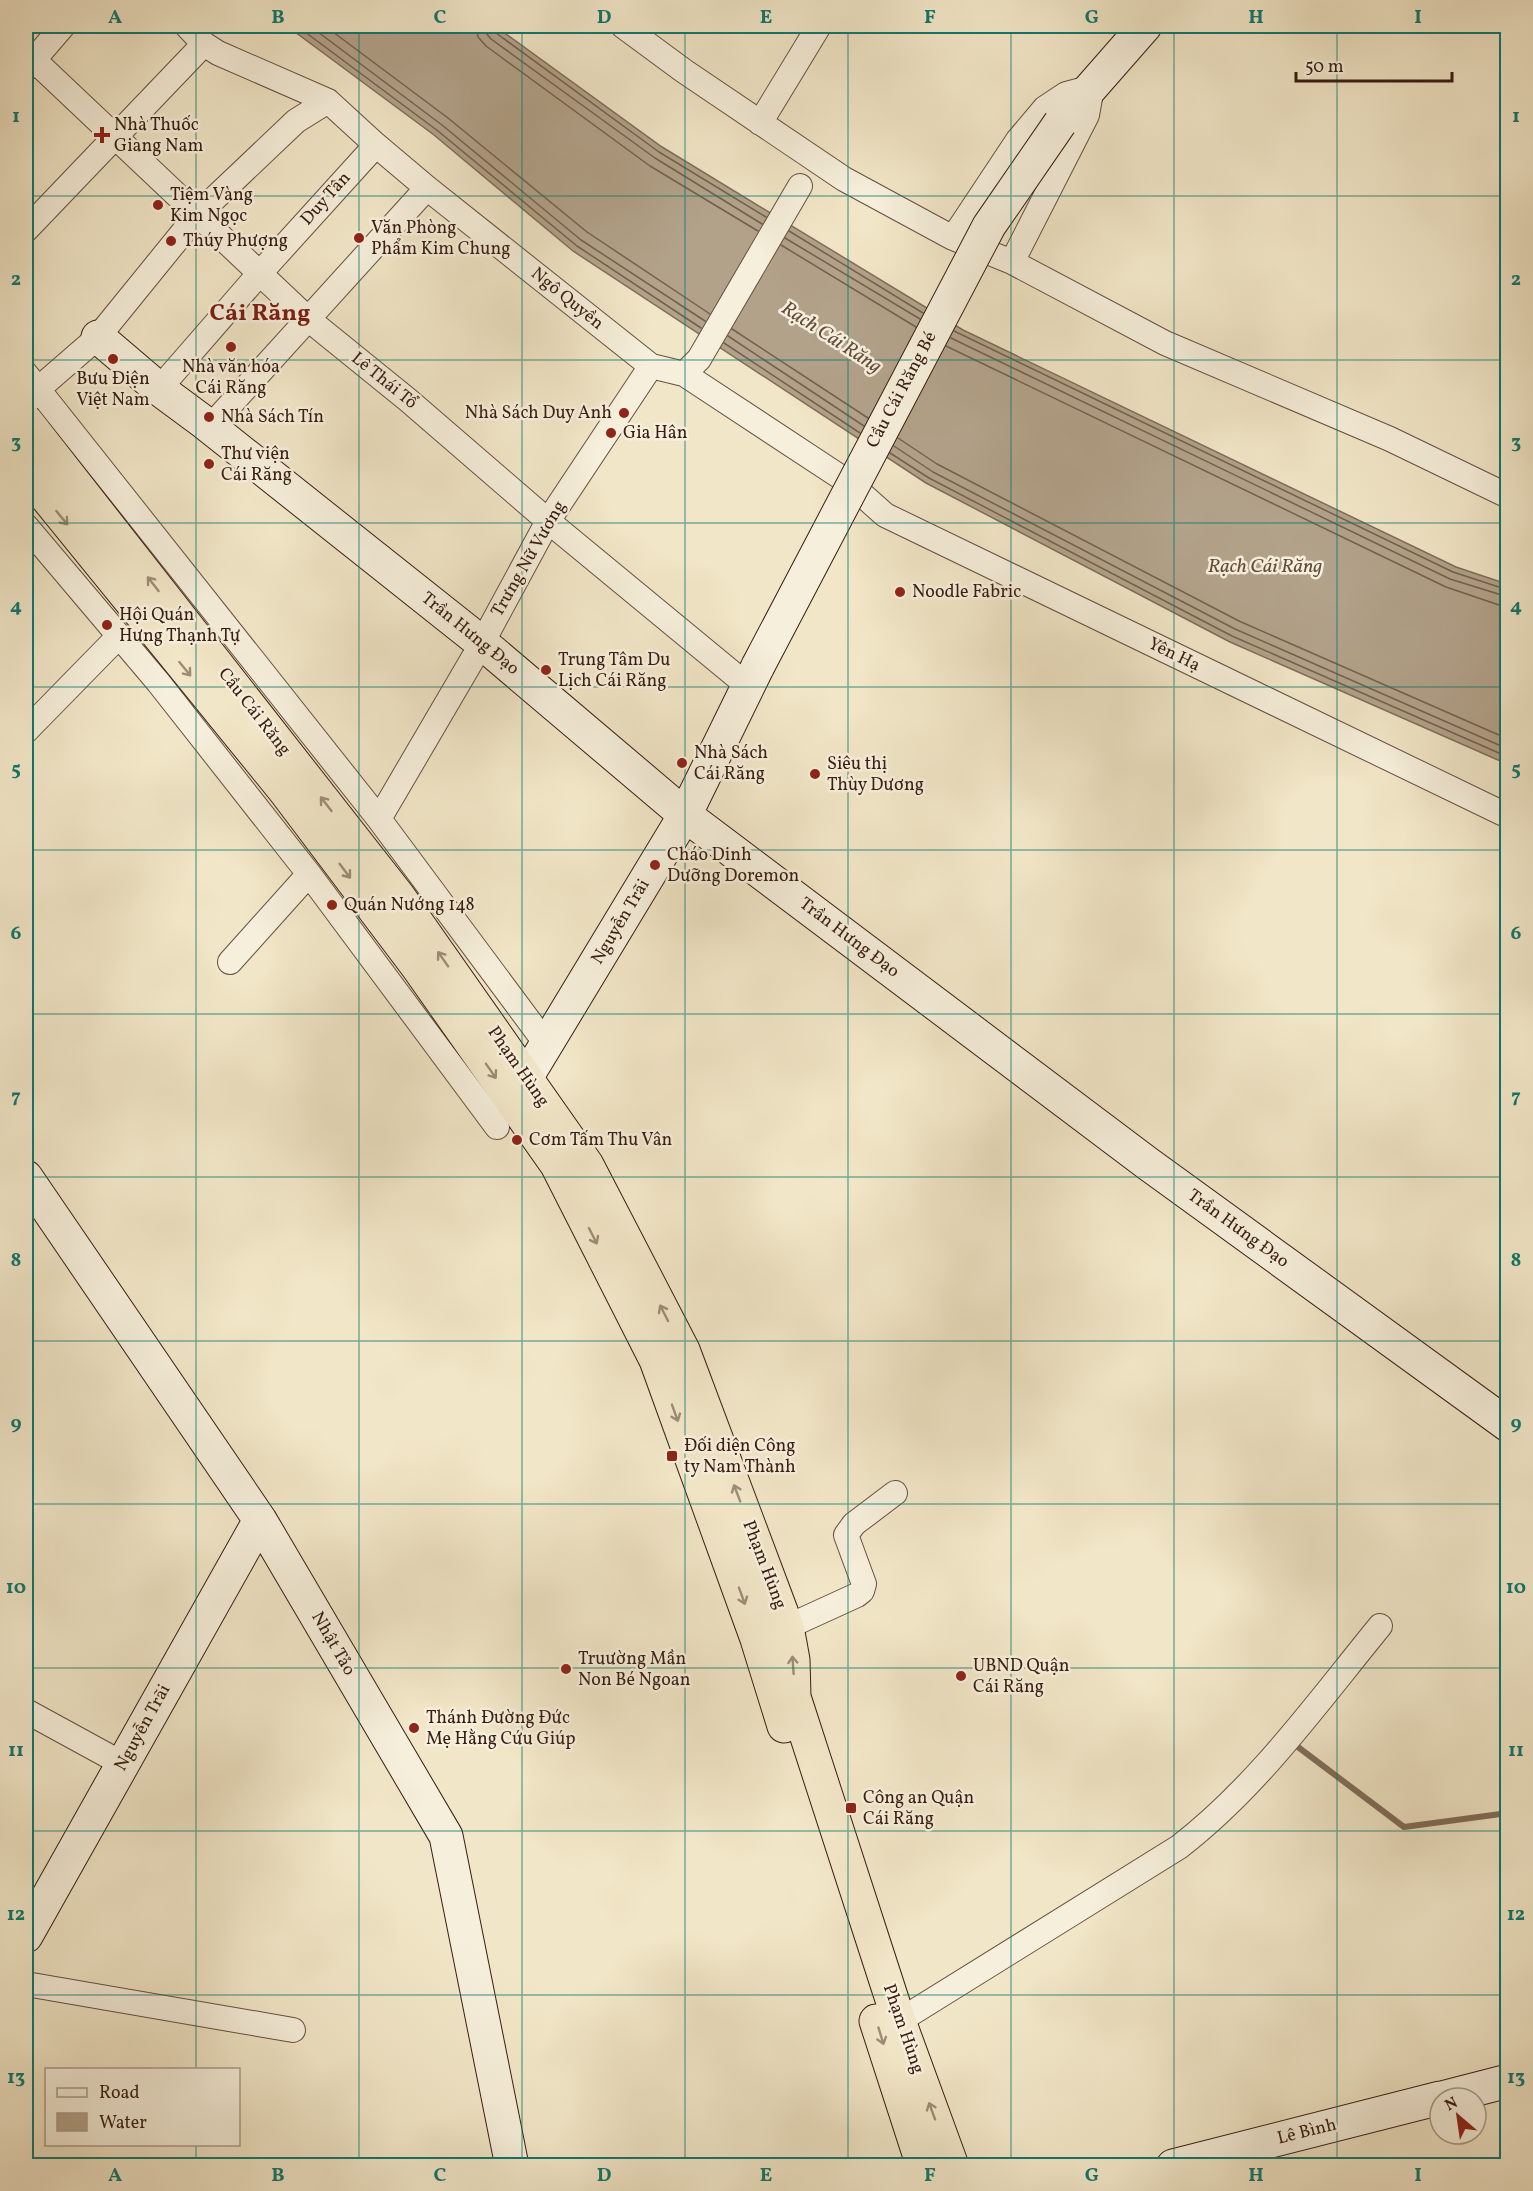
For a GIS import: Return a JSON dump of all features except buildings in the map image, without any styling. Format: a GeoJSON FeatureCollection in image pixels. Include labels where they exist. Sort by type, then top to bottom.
{"type":"FeatureCollection","features":[{"type":"Feature","properties":{"kind":"highway","name":"Cầu Cái Răng"},"geometry":{"type":"LineString","coordinates":[[26,421],[399,897],[467,1015]]}},
{"type":"Feature","properties":{"kind":"highway","name":"Cầu Cái Răng"},"geometry":{"type":"LineString","coordinates":[[26,472],[285,791],[410,957],[467,1015]]}},
{"type":"Feature","properties":{"kind":"highway","name":"Phạm Hùng"},"geometry":{"type":"LineString","coordinates":[[467,1015],[526,1078],[587,1165],[683,1350],[787,1627],[793,1660],[794,1696],[899,2021],[952,2166]]}},
{"type":"Feature","properties":{"kind":"highway","name":"Phạm Hùng"},"geometry":{"type":"LineString","coordinates":[[467,1015],[557,1165],[656,1360],[757,1639],[923,2166]]}},
{"type":"Feature","properties":{"kind":"highway"},"geometry":{"type":"LineString","coordinates":[[757,1639],[787,1627]]}},
{"type":"Feature","properties":{"kind":"street"},"geometry":{"type":"LineString","coordinates":[[30,64],[63,26]]}},
{"type":"Feature","properties":{"kind":"street","name":"Ngô Quyền"},"geometry":{"type":"LineString","coordinates":[[187,26],[204,44],[218,53],[328,101],[427,188],[651,366],[692,366],[849,482]]}},
{"type":"Feature","properties":{"kind":"street"},"geometry":{"type":"LineString","coordinates":[[623,26],[684,71],[844,179],[953,238],[1012,262],[1165,343],[1389,439],[1508,496]]}},
{"type":"Feature","properties":{"kind":"street"},"geometry":{"type":"LineString","coordinates":[[760,123],[819,26]]}},
{"type":"Feature","properties":{"kind":"street","name":"Cầu Cái Răng Bé"},"geometry":{"type":"LineString","coordinates":[[753,676],[989,226],[1060,123],[1145,26]]}},
{"type":"Feature","properties":{"kind":"street"},"geometry":{"type":"LineString","coordinates":[[26,231],[204,44]]}},
{"type":"Feature","properties":{"kind":"street","name":"Lê Thái Tổ"},"geometry":{"type":"LineString","coordinates":[[30,64],[117,137],[308,319],[408,400],[548,521],[753,676]]}},
{"type":"Feature","properties":{"kind":"street"},"geometry":{"type":"LineString","coordinates":[[953,238],[1018,140],[1045,108],[1066,94],[1092,87],[1087,115],[1012,262]]}},
{"type":"Feature","properties":{"kind":"street"},"geometry":{"type":"LineString","coordinates":[[328,101],[296,121],[197,215],[98,337],[29,389],[379,819],[547,1045]]}},
{"type":"Feature","properties":{"kind":"street","name":"Duy Tân"},"geometry":{"type":"LineString","coordinates":[[159,389],[376,145]]}},
{"type":"Feature","properties":{"kind":"street"},"geometry":{"type":"LineString","coordinates":[[692,366],[800,186]]}},
{"type":"Feature","properties":{"kind":"street"},"geometry":{"type":"LineString","coordinates":[[210,427],[427,188]]}},
{"type":"Feature","properties":{"kind":"street","name":"Trần Hưng Đạo"},"geometry":{"type":"LineString","coordinates":[[98,337],[159,389],[482,642],[685,815],[1147,1163],[1508,1425]]}},
{"type":"Feature","properties":{"kind":"street","name":"Trưng Nữ Vương"},"geometry":{"type":"LineString","coordinates":[[379,819],[482,642],[548,521],[651,366]]}},
{"type":"Feature","properties":{"kind":"street","name":"Yên Hạ"},"geometry":{"type":"LineString","coordinates":[[849,482],[885,515],[1508,816]]}},
{"type":"Feature","properties":{"kind":"street"},"geometry":{"type":"LineString","coordinates":[[26,526],[158,682],[309,874],[497,1127]]}},
{"type":"Feature","properties":{"kind":"street"},"geometry":{"type":"LineString","coordinates":[[26,731],[119,636]]}},
{"type":"Feature","properties":{"kind":"street","name":"Nguyễn Trãi"},"geometry":{"type":"LineString","coordinates":[[526,1078],[685,815],[753,676]]}},
{"type":"Feature","properties":{"kind":"street"},"geometry":{"type":"LineString","coordinates":[[230,962],[309,874]]}},
{"type":"Feature","properties":{"kind":"street","name":"Nhật Tảo"},"geometry":{"type":"LineString","coordinates":[[26,1177],[260,1520],[446,1836],[512,2166]]}},
{"type":"Feature","properties":{"kind":"street"},"geometry":{"type":"LineString","coordinates":[[787,1627],[858,1595],[862,1591],[864,1584],[846,1535],[854,1524],[895,1493]]}},
{"type":"Feature","properties":{"kind":"street","name":"Nguyễn Trãi"},"geometry":{"type":"LineString","coordinates":[[26,1936],[260,1520]]}},
{"type":"Feature","properties":{"kind":"street"},"geometry":{"type":"LineString","coordinates":[[899,2021],[1179,1848],[1212,1822],[1258,1775],[1380,1626]]}},
{"type":"Feature","properties":{"kind":"street"},"geometry":{"type":"LineString","coordinates":[[26,1710],[123,1764]]}},
{"type":"Feature","properties":{"kind":"street"},"geometry":{"type":"LineString","coordinates":[[26,1984],[293,2030]]}},
{"type":"Feature","properties":{"kind":"street","name":"Lê Bình"},"geometry":{"type":"LineString","coordinates":[[1488,2086],[1508,2081]]}},
{"type":"Feature","properties":{"kind":"street","name":"Lê Bình"},"geometry":{"type":"LineString","coordinates":[[1173,2166],[1428,2101]]}},
{"type":"Feature","properties":{"kind":"water","name":"Rạch Cái Răng"},"geometry":{"type":"Polygon","coordinates":[[[287,26],[495,26],[662,147],[963,330],[1456,567],[1507,584],[1507,764],[1230,642],[926,483],[573,251],[434,135],[287,26]]]}},
{"type":"Feature","properties":{"kind":"waterway"},"geometry":{"type":"LineString","coordinates":[[1294,1744],[1404,1827],[1508,1813]]}},
{"type":"Feature","properties":{"kind":"place","name":"Nhà Thuốc Giang Nam"},"geometry":{"type":"Point","coordinates":[102,135]}},
{"type":"Feature","properties":{"kind":"place","name":"Tiệm Vàng Kim Ngọc"},"geometry":{"type":"Point","coordinates":[158,205]}},
{"type":"Feature","properties":{"kind":"place","name":"Văn Phòng Phẩm Kim Chung"},"geometry":{"type":"Point","coordinates":[359,238]}},
{"type":"Feature","properties":{"kind":"place","name":"Thúy Phượng"},"geometry":{"type":"Point","coordinates":[171,241]}},
{"type":"Feature","properties":{"kind":"place","name":"Nhà văn hóa Cái Răng"},"geometry":{"type":"Point","coordinates":[231,347]}},
{"type":"Feature","properties":{"kind":"place","name":"Bưu Điện Việt Nam"},"geometry":{"type":"Point","coordinates":[113,359]}},
{"type":"Feature","properties":{"kind":"place","name":"Nhà Sách Duy Anh"},"geometry":{"type":"Point","coordinates":[624,413]}},
{"type":"Feature","properties":{"kind":"place","name":"Nhà Sách Tín"},"geometry":{"type":"Point","coordinates":[209,417]}},
{"type":"Feature","properties":{"kind":"place","name":"Gia Hân"},"geometry":{"type":"Point","coordinates":[611,433]}},
{"type":"Feature","properties":{"kind":"place","name":"Thư viện Cái Răng"},"geometry":{"type":"Point","coordinates":[209,464]}},
{"type":"Feature","properties":{"kind":"place","name":"Noodle Fabric"},"geometry":{"type":"Point","coordinates":[900,592]}},
{"type":"Feature","properties":{"kind":"place","name":"Hội Quán Hưng Thạnh Tự"},"geometry":{"type":"Point","coordinates":[107,625]}},
{"type":"Feature","properties":{"kind":"place","name":"Trung Tâm Du Lịch Cái Răng"},"geometry":{"type":"Point","coordinates":[546,670]}},
{"type":"Feature","properties":{"kind":"place","name":"Nhà Sách Cái Răng"},"geometry":{"type":"Point","coordinates":[682,763]}},
{"type":"Feature","properties":{"kind":"place","name":"Siêu thị Thùy Dương"},"geometry":{"type":"Point","coordinates":[815,774]}},
{"type":"Feature","properties":{"kind":"place","name":"Cháo Dinh Dưỡng Doremon"},"geometry":{"type":"Point","coordinates":[655,865]}},
{"type":"Feature","properties":{"kind":"place","name":"Quán Nướng 148"},"geometry":{"type":"Point","coordinates":[332,905]}},
{"type":"Feature","properties":{"kind":"place","name":"Cơm Tấm Thu Vân"},"geometry":{"type":"Point","coordinates":[517,1140]}},
{"type":"Feature","properties":{"kind":"place","name":"Đối diện Công ty Nam Thành"},"geometry":{"type":"Point","coordinates":[672,1456]}},
{"type":"Feature","properties":{"kind":"place","name":"Truường Mần Non Bé Ngoan"},"geometry":{"type":"Point","coordinates":[566,1669]}},
{"type":"Feature","properties":{"kind":"place","name":"UBND Quận Cái Răng"},"geometry":{"type":"Point","coordinates":[961,1676]}},
{"type":"Feature","properties":{"kind":"place","name":"Thánh Đường Đức Mẹ Hằng Cứu Giúp"},"geometry":{"type":"Point","coordinates":[414,1728]}},
{"type":"Feature","properties":{"kind":"place","name":"Công an Quận Cái Răng"},"geometry":{"type":"Point","coordinates":[851,1808]}},
{"type":"Feature","properties":{"kind":"district","name":"Cái Răng"},"geometry":{"type":"Point","coordinates":[260,314]}}]}
